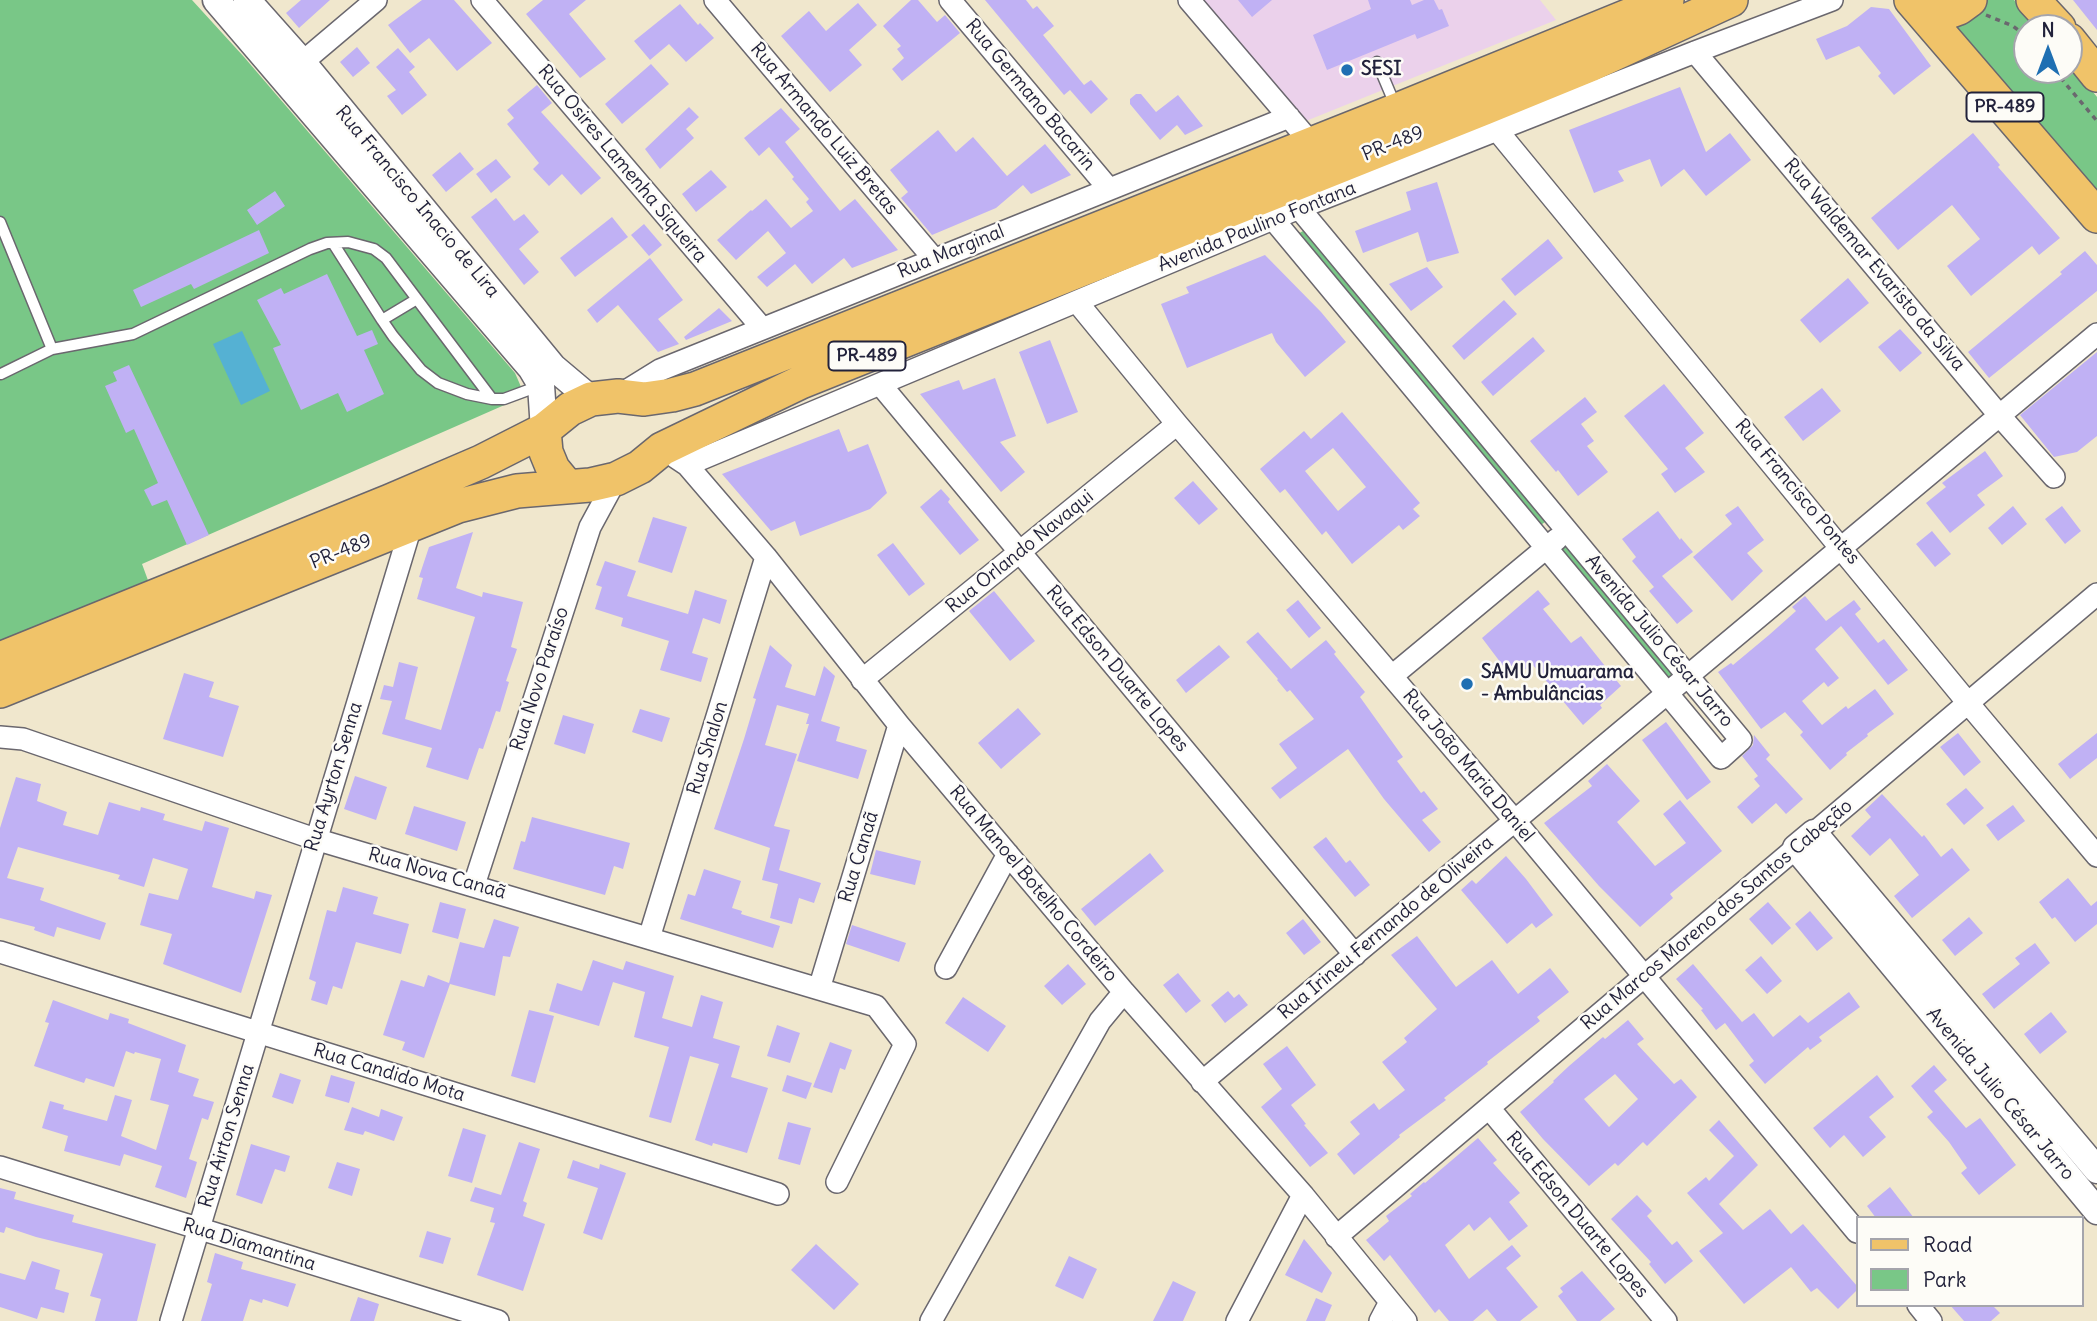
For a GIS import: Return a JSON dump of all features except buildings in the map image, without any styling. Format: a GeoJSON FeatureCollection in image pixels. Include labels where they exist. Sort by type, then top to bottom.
{"type":"FeatureCollection","features":[{"type":"Feature","properties":{"kind":"main road","name":"PR-489"},"geometry":{"type":"LineString","coordinates":[[0,659],[390,501],[506,451],[544,430],[570,410],[618,398],[672,395],[695,388],[1667,0]]}},
{"type":"Feature","properties":{"kind":"main road","name":"PR-489"},"geometry":{"type":"LineString","coordinates":[[0,691],[412,523],[491,496],[590,485],[616,479],[640,467],[675,457],[802,382],[1590,65],[1731,0]]}},
{"type":"Feature","properties":{"kind":"main road"},"geometry":{"type":"LineString","coordinates":[[2033,0],[2046,14]]}},
{"type":"Feature","properties":{"kind":"main road"},"geometry":{"type":"LineString","coordinates":[[1915,3],[1935,12],[1948,12],[1969,1]]}},
{"type":"Feature","properties":{"kind":"main road","name":"PR-489"},"geometry":{"type":"LineString","coordinates":[[1915,3],[2097,216]]}},
{"type":"Feature","properties":{"kind":"main road"},"geometry":{"type":"LineString","coordinates":[[2083,58],[2097,75]]}},
{"type":"Feature","properties":{"kind":"main road"},"geometry":{"type":"LineString","coordinates":[[618,398],[655,416],[675,457]]}},
{"type":"Feature","properties":{"kind":"main road"},"geometry":{"type":"LineString","coordinates":[[544,430],[546,452],[553,469],[567,486]]}},
{"type":"Feature","properties":{"kind":"street"},"geometry":{"type":"LineString","coordinates":[[216,0],[294,70],[523,358],[541,385],[544,430]]}},
{"type":"Feature","properties":{"kind":"street","name":"Rua Francisco Inacio de Lira"},"geometry":{"type":"LineString","coordinates":[[247,0],[294,70],[553,367],[618,398]]}},
{"type":"Feature","properties":{"kind":"street"},"geometry":{"type":"LineString","coordinates":[[294,70],[376,0]]}},
{"type":"Feature","properties":{"kind":"street","name":"Rua Osires Lamenha Siqueira"},"geometry":{"type":"LineString","coordinates":[[482,0],[762,328]]}},
{"type":"Feature","properties":{"kind":"street","name":"Rua Armando Luiz Bretas"},"geometry":{"type":"LineString","coordinates":[[715,0],[934,259]]}},
{"type":"Feature","properties":{"kind":"street","name":"Rua Germano Bacarin"},"geometry":{"type":"LineString","coordinates":[[950,0],[1109,189]]}},
{"type":"Feature","properties":{"kind":"street"},"geometry":{"type":"LineString","coordinates":[[1189,0],[1311,144]]}},
{"type":"Feature","properties":{"kind":"street","name":"Avenida Paulino Fontana"},"geometry":{"type":"LineString","coordinates":[[675,457],[880,384],[1299,208],[1695,51],[1832,0]]}},
{"type":"Feature","properties":{"kind":"street","name":"Rua Waldemar Evaristo da Silva"},"geometry":{"type":"LineString","coordinates":[[1695,51],[1999,415],[2054,477]]}},
{"type":"Feature","properties":{"kind":"street","name":"Rua Marginal"},"geometry":{"type":"LineString","coordinates":[[618,398],[660,370],[1289,117]]}},
{"type":"Feature","properties":{"kind":"street","name":"Rua Francisco Pontes"},"geometry":{"type":"LineString","coordinates":[[1496,129],[2097,856]]}},
{"type":"Feature","properties":{"kind":"street","name":"Avenida Julio César Jarro"},"geometry":{"type":"LineString","coordinates":[[1273,219],[1721,758],[1741,740],[1299,208]]}},
{"type":"Feature","properties":{"kind":"street","name":"Rua João Maria Daniel"},"geometry":{"type":"LineString","coordinates":[[1076,302],[1515,821],[1856,1231]]}},
{"type":"Feature","properties":{"kind":"street"},"geometry":{"type":"LineString","coordinates":[[1666,694],[2097,334]]}},
{"type":"Feature","properties":{"kind":"street","name":"Rua Edson Duarte Lopes"},"geometry":{"type":"LineString","coordinates":[[880,384],[1354,955]]}},
{"type":"Feature","properties":{"kind":"street","name":"Rua Orlando Navaqui"},"geometry":{"type":"LineString","coordinates":[[862,680],[1177,424]]}},
{"type":"Feature","properties":{"kind":"street","name":"Rua Manoel Botelho Cordeiro"},"geometry":{"type":"LineString","coordinates":[[675,457],[766,557],[862,680],[1124,992],[1303,1195],[1336,1237],[1385,1312],[1406,1321]]}},
{"type":"Feature","properties":{"kind":"street","name":"Rua Novo Paraíso"},"geometry":{"type":"LineString","coordinates":[[474,885],[590,527],[616,479]]}},
{"type":"Feature","properties":{"kind":"street","name":"Rua Ayrton Senna"},"geometry":{"type":"LineString","coordinates":[[258,1032],[412,523]]}},
{"type":"Feature","properties":{"kind":"street"},"geometry":{"type":"LineString","coordinates":[[1391,676],[1567,530]]}},
{"type":"Feature","properties":{"kind":"street","name":"Rua Shalon"},"geometry":{"type":"LineString","coordinates":[[649,938],[766,557]]}},
{"type":"Feature","properties":{"kind":"street","name":"Rua Marcos Moreno dos Santos Cabeção"},"geometry":{"type":"LineString","coordinates":[[1336,1237],[2097,594]]}},
{"type":"Feature","properties":{"kind":"street","name":"Rua Irineu Fernando de Oliveira"},"geometry":{"type":"LineString","coordinates":[[1202,1082],[1666,694]]}},
{"type":"Feature","properties":{"kind":"street","name":"Rua Canaã"},"geometry":{"type":"LineString","coordinates":[[819,989],[900,725]]}},
{"type":"Feature","properties":{"kind":"street","name":"Rua Nova Canaã"},"geometry":{"type":"LineString","coordinates":[[0,737],[23,738],[315,839],[876,1006],[905,1044],[837,1182]]}},
{"type":"Feature","properties":{"kind":"street","name":"Avenida Julio César Jarro"},"geometry":{"type":"LineString","coordinates":[[1805,840],[2097,1170]]}},
{"type":"Feature","properties":{"kind":"street","name":"Avenida Julio César Jarro"},"geometry":{"type":"LineString","coordinates":[[1805,840],[2097,1211]]}},
{"type":"Feature","properties":{"kind":"street"},"geometry":{"type":"LineString","coordinates":[[946,968],[1008,854]]}},
{"type":"Feature","properties":{"kind":"street","name":"Rua Candido Mota"},"geometry":{"type":"LineString","coordinates":[[0,952],[778,1194]]}},
{"type":"Feature","properties":{"kind":"street"},"geometry":{"type":"LineString","coordinates":[[932,1321],[1100,1020],[1124,992]]}},
{"type":"Feature","properties":{"kind":"street","name":"Rua Airton Senna"},"geometry":{"type":"LineString","coordinates":[[171,1321],[258,1032]]}},
{"type":"Feature","properties":{"kind":"street","name":"Rua Edson Duarte Lopes"},"geometry":{"type":"LineString","coordinates":[[1489,1108],[1666,1321]]}},
{"type":"Feature","properties":{"kind":"street","name":"Rua Diamantina"},"geometry":{"type":"LineString","coordinates":[[0,1167],[498,1321]]}},
{"type":"Feature","properties":{"kind":"street"},"geometry":{"type":"LineString","coordinates":[[1237,1321],[1303,1195]]}},
{"type":"Feature","properties":{"kind":"street"},"geometry":{"type":"LineString","coordinates":[[1920,1307],[1931,1321]]}},
{"type":"Feature","properties":{"kind":"lane"},"geometry":{"type":"LineString","coordinates":[[1377,62],[1397,110]]}},
{"type":"Feature","properties":{"kind":"lane"},"geometry":{"type":"LineString","coordinates":[[0,222],[52,349]]}},
{"type":"Feature","properties":{"kind":"lane"},"geometry":{"type":"LineString","coordinates":[[1,374],[52,349],[133,334],[310,249],[348,242],[374,249],[386,258],[492,400]]}},
{"type":"Feature","properties":{"kind":"lane"},"geometry":{"type":"LineString","coordinates":[[333,243],[382,320],[421,370],[438,383],[492,400],[504,400],[541,385]]}},
{"type":"Feature","properties":{"kind":"lane"},"geometry":{"type":"LineString","coordinates":[[382,320],[417,299]]}},
{"type":"Feature","properties":{"kind":"path"},"geometry":{"type":"LineString","coordinates":[[1969,1],[1989,17],[2013,27]]}},
{"type":"Feature","properties":{"kind":"path"},"geometry":{"type":"LineString","coordinates":[[2066,84],[2097,121]]}},
{"type":"Feature","properties":{"kind":"shaded area","name":"SESI"},"geometry":{"type":"Polygon","coordinates":[[[1203,0],[1540,0],[1556,20],[1306,121],[1203,0]]]}},
{"type":"Feature","properties":{"kind":"green space"},"geometry":{"type":"Polygon","coordinates":[[[0,0],[192,0],[515,373],[525,396],[142,564],[149,583],[0,644],[0,0]]]}},
{"type":"Feature","properties":{"kind":"green space"},"geometry":{"type":"Polygon","coordinates":[[[1986,0],[2014,0],[2028,14],[2013,14],[2013,84],[2083,84],[2083,80],[2097,97],[2097,194],[1946,24],[1983,6],[1986,0]]]}},
{"type":"Feature","properties":{"kind":"green space"},"geometry":{"type":"Polygon","coordinates":[[[1303,231],[1545,522],[1538,527],[1294,236],[1303,231]]]}},
{"type":"Feature","properties":{"kind":"green space"},"geometry":{"type":"Polygon","coordinates":[[[1563,541],[1673,673],[1665,681],[1555,548],[1563,541]]]}},
{"type":"Feature","properties":{"kind":"water"},"geometry":{"type":"Polygon","coordinates":[[[242,331],[270,391],[241,405],[213,344],[242,331]]]}},
{"type":"Feature","properties":{"kind":"place","name":"SESI"},"geometry":{"type":"Point","coordinates":[1347,70]}},
{"type":"Feature","properties":{"kind":"place","name":"SAMU Umuarama - Ambulâncias"},"geometry":{"type":"Point","coordinates":[1467,684]}}]}
